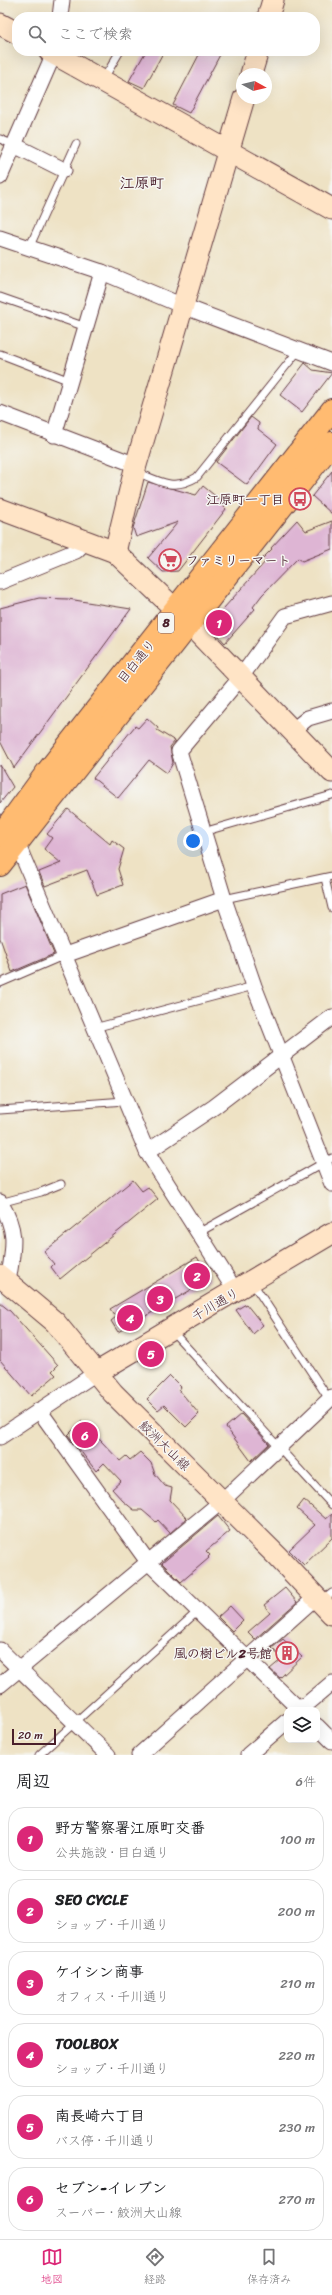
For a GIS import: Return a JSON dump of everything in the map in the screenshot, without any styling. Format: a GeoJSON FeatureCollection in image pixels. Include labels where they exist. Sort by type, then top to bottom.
{"type":"FeatureCollection","features":[{"type":"Feature","properties":{"kind":"main road","name":"目白通り"},"geometry":{"type":"LineString","coordinates":[[0,865],[8,840],[183,618],[332,410]]}},
{"type":"Feature","properties":{"kind":"main road","name":"目白通り"},"geometry":{"type":"LineString","coordinates":[[183,618],[330,449]]}},
{"type":"Feature","properties":{"kind":"street"},"geometry":{"type":"LineString","coordinates":[[61,12],[62,0]]}},
{"type":"Feature","properties":{"kind":"street"},"geometry":{"type":"LineString","coordinates":[[269,12],[273,0]]}},
{"type":"Feature","properties":{"kind":"street"},"geometry":{"type":"LineString","coordinates":[[0,24],[12,30]]}},
{"type":"Feature","properties":{"kind":"street"},"geometry":{"type":"LineString","coordinates":[[0,177],[7,142],[51,56]]}},
{"type":"Feature","properties":{"kind":"street"},"geometry":{"type":"LineString","coordinates":[[60,56],[332,209]]}},
{"type":"Feature","properties":{"kind":"street"},"geometry":{"type":"LineString","coordinates":[[253,68],[256,56]]}},
{"type":"Feature","properties":{"kind":"street"},"geometry":{"type":"LineString","coordinates":[[115,552],[136,468],[242,104]]}},
{"type":"Feature","properties":{"kind":"street"},"geometry":{"type":"LineString","coordinates":[[7,142],[64,170]]}},
{"type":"Feature","properties":{"kind":"street"},"geometry":{"type":"LineString","coordinates":[[0,238],[102,272],[183,306],[332,363]]}},
{"type":"Feature","properties":{"kind":"street"},"geometry":{"type":"LineString","coordinates":[[54,435],[102,272]]}},
{"type":"Feature","properties":{"kind":"street"},"geometry":{"type":"LineString","coordinates":[[0,413],[136,468]]}},
{"type":"Feature","properties":{"kind":"street"},"geometry":{"type":"LineString","coordinates":[[1,512],[115,552],[183,618],[332,772]]}},
{"type":"Feature","properties":{"kind":"street"},"geometry":{"type":"LineString","coordinates":[[0,582],[76,551],[85,542]]}},
{"type":"Feature","properties":{"kind":"street"},"geometry":{"type":"LineString","coordinates":[[332,603],[285,616],[241,677],[179,751],[224,899],[254,986],[281,1057],[328,1160],[332,1184]]}},
{"type":"Feature","properties":{"kind":"street"},"geometry":{"type":"LineString","coordinates":[[293,730],[308,718],[332,711]]}},
{"type":"Feature","properties":{"kind":"street"},"geometry":{"type":"LineString","coordinates":[[8,840],[65,955],[94,1028],[147,1152],[198,1233],[244,1287]]}},
{"type":"Feature","properties":{"kind":"street"},"geometry":{"type":"LineString","coordinates":[[65,955],[224,899]]}},
{"type":"Feature","properties":{"kind":"street"},"geometry":{"type":"LineString","coordinates":[[147,1152],[214,1107],[332,1017]]}},
{"type":"Feature","properties":{"kind":"street"},"geometry":{"type":"LineString","coordinates":[[0,1203],[6,1212],[15,1240],[4,1279]]}},
{"type":"Feature","properties":{"kind":"street","name":"千川通り"},"geometry":{"type":"LineString","coordinates":[[96,1373],[332,1234]]}},
{"type":"Feature","properties":{"kind":"street","name":"鮫洲大山線"},"geometry":{"type":"LineString","coordinates":[[4,1279],[55,1322],[96,1373],[128,1408],[325,1602]]}},
{"type":"Feature","properties":{"kind":"street"},"geometry":{"type":"LineString","coordinates":[[0,1437],[96,1373]]}},
{"type":"Feature","properties":{"kind":"street"},"geometry":{"type":"LineString","coordinates":[[0,1685],[222,1501],[330,1398]]}},
{"type":"Feature","properties":{"kind":"street"},"geometry":{"type":"LineString","coordinates":[[39,1410],[148,1562],[297,1707]]}},
{"type":"Feature","properties":{"kind":"street"},"geometry":{"type":"LineString","coordinates":[[139,1755],[247,1659],[325,1602]]}},
{"type":"Feature","properties":{"kind":"street"},"geometry":{"type":"LineString","coordinates":[[0,1650],[108,1755]]}},
{"type":"Feature","properties":{"kind":"street"},"geometry":{"type":"LineString","coordinates":[[304,1707],[332,1683]]}},
{"type":"Feature","properties":{"kind":"street"},"geometry":{"type":"LineString","coordinates":[[248,1755],[284,1724]]}},
{"type":"Feature","properties":{"kind":"street"},"geometry":{"type":"LineString","coordinates":[[320,1729],[332,1741]]}},
{"type":"Feature","properties":{"kind":"lane"},"geometry":{"type":"LineString","coordinates":[[103,81],[117,56]]}},
{"type":"Feature","properties":{"kind":"lane"},"geometry":{"type":"LineString","coordinates":[[29,248],[76,144]]}},
{"type":"Feature","properties":{"kind":"lane"},"geometry":{"type":"LineString","coordinates":[[0,297],[86,327]]}},
{"type":"Feature","properties":{"kind":"lane"},"geometry":{"type":"LineString","coordinates":[[136,468],[163,483],[175,485],[186,484],[197,477],[298,351]]}},
{"type":"Feature","properties":{"kind":"lane"},"geometry":{"type":"LineString","coordinates":[[0,354],[70,381]]}},
{"type":"Feature","properties":{"kind":"lane"},"geometry":{"type":"LineString","coordinates":[[204,832],[332,795]]}},
{"type":"Feature","properties":{"kind":"lane"},"geometry":{"type":"LineString","coordinates":[[224,899],[329,877],[332,908]]}},
{"type":"Feature","properties":{"kind":"lane"},"geometry":{"type":"LineString","coordinates":[[0,983],[65,955]]}},
{"type":"Feature","properties":{"kind":"lane"},"geometry":{"type":"LineString","coordinates":[[94,1028],[254,986]]}},
{"type":"Feature","properties":{"kind":"lane"},"geometry":{"type":"LineString","coordinates":[[0,1110],[125,1101]]}},
{"type":"Feature","properties":{"kind":"lane"},"geometry":{"type":"LineString","coordinates":[[198,1233],[328,1160]]}},
{"type":"Feature","properties":{"kind":"lane"},"geometry":{"type":"LineString","coordinates":[[0,1203],[41,1192],[61,1184]]}},
{"type":"Feature","properties":{"kind":"lane"},"geometry":{"type":"LineString","coordinates":[[244,1287],[330,1398]]}},
{"type":"Feature","properties":{"kind":"lane"},"geometry":{"type":"LineString","coordinates":[[171,1330],[332,1505]]}},
{"type":"Feature","properties":{"kind":"lane"},"geometry":{"type":"LineString","coordinates":[[39,1755],[198,1611]]}},
{"type":"Feature","properties":{"kind":"building"},"geometry":{"type":"Polygon","coordinates":[[[143,56],[161,56],[144,88],[129,81],[143,56]]]}},
{"type":"Feature","properties":{"kind":"building"},"geometry":{"type":"Polygon","coordinates":[[[198,56],[219,56],[189,113],[173,105],[198,56]]]}},
{"type":"Feature","properties":{"kind":"building"},"geometry":{"type":"Polygon","coordinates":[[[305,363],[313,370],[332,373],[302,412],[280,395],[305,363]]]}},
{"type":"Feature","properties":{"kind":"building"},"geometry":{"type":"Polygon","coordinates":[[[251,417],[259,423],[258,429],[277,444],[247,485],[216,462],[251,417]]]}},
{"type":"Feature","properties":{"kind":"building"},"geometry":{"type":"Polygon","coordinates":[[[332,471],[332,514],[312,496],[332,471]]]}},
{"type":"Feature","properties":{"kind":"building"},"geometry":{"type":"Polygon","coordinates":[[[148,482],[196,495],[203,486],[224,503],[222,505],[226,509],[178,571],[163,572],[148,558],[178,522],[136,537],[133,528],[148,482]]]}},
{"type":"Feature","properties":{"kind":"building"},"geometry":{"type":"Polygon","coordinates":[[[297,520],[306,531],[332,521],[332,549],[302,561],[298,558],[262,595],[253,607],[255,609],[225,643],[217,634],[215,618],[266,561],[263,558],[297,520]]]}},
{"type":"Feature","properties":{"kind":"building"},"geometry":{"type":"Polygon","coordinates":[[[39,598],[68,599],[131,609],[14,768],[0,741],[0,608],[39,598]]]}},
{"type":"Feature","properties":{"kind":"building"},"geometry":{"type":"Polygon","coordinates":[[[147,718],[158,728],[157,730],[175,741],[170,747],[173,763],[167,773],[149,760],[118,798],[93,778],[135,726],[138,728],[147,718]]]}},
{"type":"Feature","properties":{"kind":"building"},"geometry":{"type":"Polygon","coordinates":[[[0,765],[13,787],[0,803],[0,765]]]}},
{"type":"Feature","properties":{"kind":"building"},"geometry":{"type":"Polygon","coordinates":[[[68,809],[110,844],[112,840],[124,849],[118,869],[123,885],[97,895],[87,870],[45,886],[39,872],[61,863],[44,849],[52,838],[47,834],[68,809]]]}},
{"type":"Feature","properties":{"kind":"building"},"geometry":{"type":"Polygon","coordinates":[[[25,884],[54,954],[12,972],[0,938],[0,894],[25,884]]]}},
{"type":"Feature","properties":{"kind":"building"},"geometry":{"type":"Polygon","coordinates":[[[133,1180],[142,1191],[148,1187],[158,1199],[60,1279],[51,1267],[54,1264],[44,1252],[133,1180]]]}},
{"type":"Feature","properties":{"kind":"building"},"geometry":{"type":"Polygon","coordinates":[[[197,1257],[210,1279],[118,1332],[111,1321],[116,1317],[110,1309],[197,1257]]]}},
{"type":"Feature","properties":{"kind":"building"},"geometry":{"type":"Polygon","coordinates":[[[0,1303],[10,1311],[58,1365],[52,1371],[56,1375],[31,1396],[0,1360],[0,1303]]]}},
{"type":"Feature","properties":{"kind":"building"},"geometry":{"type":"Polygon","coordinates":[[[246,1304],[263,1325],[253,1334],[236,1310],[246,1304]]]}},
{"type":"Feature","properties":{"kind":"building"},"geometry":{"type":"Polygon","coordinates":[[[170,1376],[181,1387],[179,1390],[199,1414],[186,1427],[164,1405],[158,1410],[147,1399],[170,1376]]]}},
{"type":"Feature","properties":{"kind":"building"},"geometry":{"type":"Polygon","coordinates":[[[241,1414],[269,1444],[251,1461],[226,1427],[241,1414]]]}},
{"type":"Feature","properties":{"kind":"building"},"geometry":{"type":"Polygon","coordinates":[[[82,1421],[120,1461],[126,1456],[130,1460],[140,1452],[151,1463],[155,1474],[165,1486],[172,1488],[170,1500],[187,1518],[170,1533],[158,1520],[156,1522],[142,1510],[134,1510],[123,1501],[112,1489],[121,1481],[104,1463],[96,1471],[68,1435],[82,1421]]]}},
{"type":"Feature","properties":{"kind":"building"},"geometry":{"type":"Polygon","coordinates":[[[304,1500],[326,1519],[332,1514],[332,1538],[304,1565],[289,1550],[315,1525],[297,1509],[304,1500]]]}},
{"type":"Feature","properties":{"kind":"building"},"geometry":{"type":"Polygon","coordinates":[[[218,1516],[230,1531],[206,1551],[210,1555],[208,1557],[209,1558],[181,1582],[162,1563],[218,1516]]]}},
{"type":"Feature","properties":{"kind":"building"},"geometry":{"type":"Polygon","coordinates":[[[285,1588],[297,1602],[255,1639],[248,1632],[270,1613],[264,1605],[285,1588]]]}},
{"type":"Feature","properties":{"kind":"building"},"geometry":{"type":"Polygon","coordinates":[[[230,1606],[243,1620],[232,1631],[218,1617],[230,1606]]]}},
{"type":"Feature","properties":{"kind":"building","name":"風の樹ビル2号館"},"geometry":{"type":"Polygon","coordinates":[[[283,1639],[302,1657],[280,1678],[270,1669],[282,1659],[272,1648],[283,1639]]]}},
{"type":"Feature","properties":{"kind":"place","name":"江原町一丁目"},"geometry":{"type":"Point","coordinates":[300,499]}},
{"type":"Feature","properties":{"kind":"place","name":"ファミリーマート"},"geometry":{"type":"Point","coordinates":[170,560]}},
{"type":"Feature","properties":{"kind":"place","name":"野方警察署江原町交番"},"geometry":{"type":"Point","coordinates":[219,623]}},
{"type":"Feature","properties":{"kind":"place","name":"SEO CYCLE"},"geometry":{"type":"Point","coordinates":[197,1276]}},
{"type":"Feature","properties":{"kind":"place","name":"ケイシン商事"},"geometry":{"type":"Point","coordinates":[160,1299]}},
{"type":"Feature","properties":{"kind":"place","name":"TOOLBOX"},"geometry":{"type":"Point","coordinates":[130,1318]}},
{"type":"Feature","properties":{"kind":"place","name":"南長崎六丁目"},"geometry":{"type":"Point","coordinates":[151,1354]}},
{"type":"Feature","properties":{"kind":"place","name":"セブン-イレブン"},"geometry":{"type":"Point","coordinates":[85,1435]}},
{"type":"Feature","properties":{"kind":"place","name":"風の樹ビル2号館"},"geometry":{"type":"Point","coordinates":[287,1653]}},
{"type":"Feature","properties":{"kind":"district","name":"江原町"},"geometry":{"type":"Point","coordinates":[142,183]}}]}
